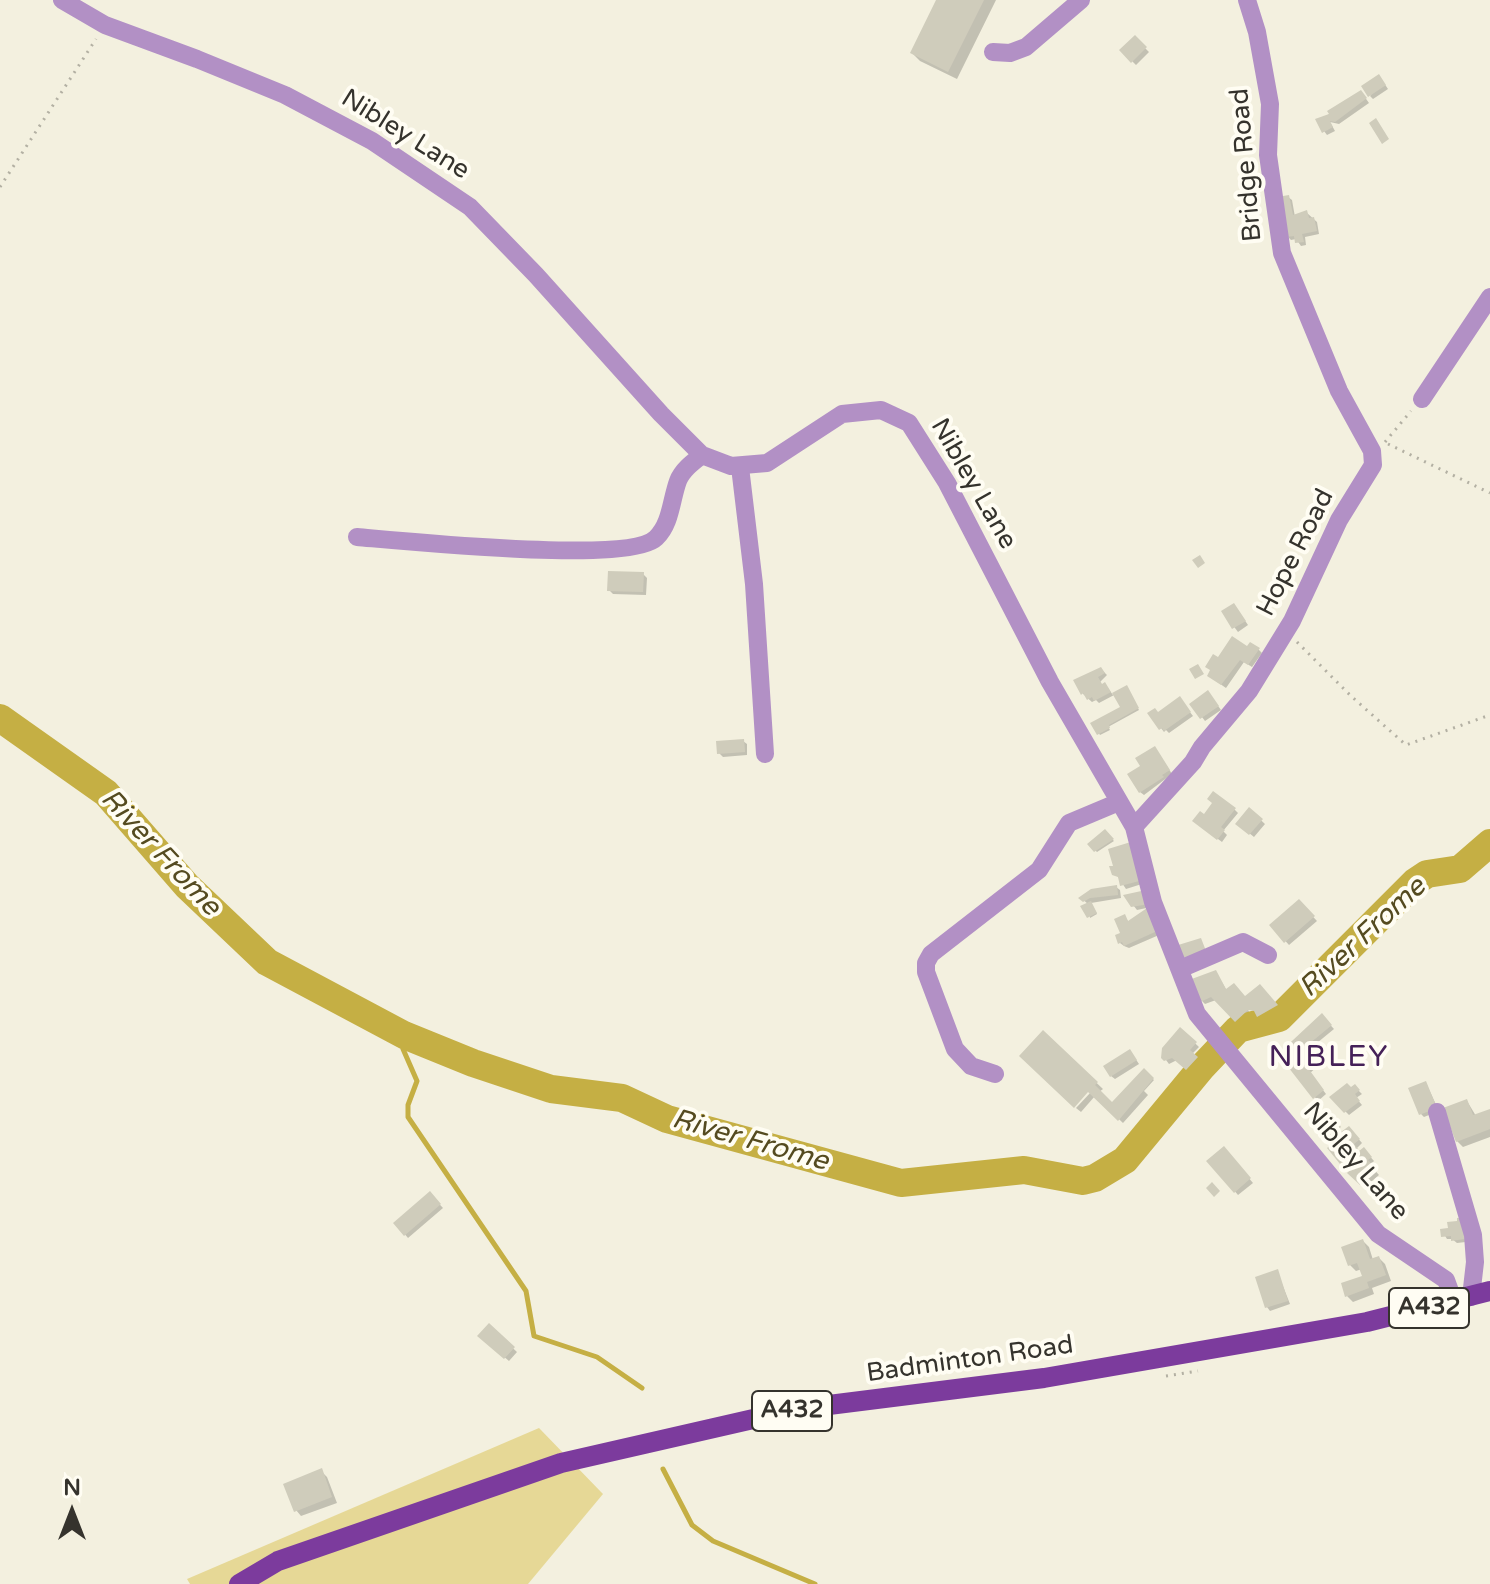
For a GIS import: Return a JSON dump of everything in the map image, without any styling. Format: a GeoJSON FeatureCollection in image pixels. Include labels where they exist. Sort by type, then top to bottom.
{"type":"FeatureCollection","features":[{"type":"Feature","properties":{"kind":"main road","name":"Badminton Road"},"geometry":{"type":"LineString","coordinates":[[239,1584],[278,1561],[561,1463],[797,1409],[1044,1378],[1367,1322],[1472,1297]]}},
{"type":"Feature","properties":{"kind":"street","name":"Nibley Lane"},"geometry":{"type":"LineString","coordinates":[[62,0],[105,25],[285,95],[372,141],[470,207],[702,455],[721,464],[740,467],[767,463],[842,414],[881,410],[909,423],[947,483],[1050,682],[1134,827],[1153,902],[1197,1014],[1378,1234],[1472,1297]]}},
{"type":"Feature","properties":{"kind":"street"},"geometry":{"type":"LineString","coordinates":[[993,52],[1010,53],[1026,47],[1081,0]]}},
{"type":"Feature","properties":{"kind":"street","name":"Bridge Road"},"geometry":{"type":"LineString","coordinates":[[1247,0],[1257,32],[1270,104],[1268,155],[1282,253],[1339,391],[1378,447]]}},
{"type":"Feature","properties":{"kind":"street"},"geometry":{"type":"LineString","coordinates":[[1422,399],[1490,297]]}},
{"type":"Feature","properties":{"kind":"street","name":"Hope Road"},"geometry":{"type":"LineString","coordinates":[[1134,827],[1193,762],[1249,691],[1284,634],[1339,520],[1373,465],[1378,447]]}},
{"type":"Feature","properties":{"kind":"street"},"geometry":{"type":"LineString","coordinates":[[357,537],[540,550],[635,547],[654,540],[665,527],[678,479],[702,455]]}},
{"type":"Feature","properties":{"kind":"street"},"geometry":{"type":"LineString","coordinates":[[740,467],[754,584],[765,754]]}},
{"type":"Feature","properties":{"kind":"street"},"geometry":{"type":"LineString","coordinates":[[995,1074],[971,1066],[955,1049],[926,972],[926,963],[931,954],[1039,870],[1069,823],[1119,802]]}},
{"type":"Feature","properties":{"kind":"street"},"geometry":{"type":"LineString","coordinates":[[1180,969],[1243,942],[1268,955]]}},
{"type":"Feature","properties":{"kind":"street"},"geometry":{"type":"LineString","coordinates":[[1437,1112],[1483,1263],[1472,1297]]}},
{"type":"Feature","properties":{"kind":"path"},"geometry":{"type":"LineString","coordinates":[[0,187],[105,25]]}},
{"type":"Feature","properties":{"kind":"path"},"geometry":{"type":"LineString","coordinates":[[1422,399],[1378,447],[1490,493]]}},
{"type":"Feature","properties":{"kind":"path"},"geometry":{"type":"LineString","coordinates":[[1284,634],[1291,636],[1406,745],[1490,715]]}},
{"type":"Feature","properties":{"kind":"path"},"geometry":{"type":"LineString","coordinates":[[1161,1377],[1207,1369]]}},
{"type":"Feature","properties":{"kind":"shaded area"},"geometry":{"type":"Polygon","coordinates":[[[539,1428],[603,1494],[528,1584],[190,1584],[187,1579],[539,1428]]]}},
{"type":"Feature","properties":{"kind":"building"},"geometry":{"type":"Polygon","coordinates":[[[936,0],[984,0],[948,72],[910,53],[936,0]]]}},
{"type":"Feature","properties":{"kind":"building"},"geometry":{"type":"Polygon","coordinates":[[[1135,35],[1147,47],[1131,63],[1119,50],[1135,35]]]}},
{"type":"Feature","properties":{"kind":"building"},"geometry":{"type":"Polygon","coordinates":[[[1379,74],[1386,85],[1368,97],[1361,86],[1379,74]]]}},
{"type":"Feature","properties":{"kind":"building"},"geometry":{"type":"Polygon","coordinates":[[[1361,90],[1367,98],[1335,122],[1330,121],[1333,127],[1322,133],[1315,119],[1329,114],[1327,111],[1361,90]]]}},
{"type":"Feature","properties":{"kind":"building"},"geometry":{"type":"Polygon","coordinates":[[[1376,118],[1389,139],[1382,144],[1369,123],[1376,118]]]}},
{"type":"Feature","properties":{"kind":"building"},"geometry":{"type":"Polygon","coordinates":[[[1289,195],[1293,215],[1307,210],[1309,218],[1314,217],[1317,231],[1302,234],[1304,242],[1295,243],[1294,236],[1285,237],[1277,197],[1289,195]]]}},
{"type":"Feature","properties":{"kind":"building"},"geometry":{"type":"Polygon","coordinates":[[[1200,555],[1205,563],[1198,568],[1192,560],[1200,555]]]}},
{"type":"Feature","properties":{"kind":"building"},"geometry":{"type":"Polygon","coordinates":[[[608,571],[644,572],[643,592],[607,591],[608,571]]]}},
{"type":"Feature","properties":{"kind":"building"},"geometry":{"type":"Polygon","coordinates":[[[1234,603],[1246,621],[1232,629],[1221,611],[1234,603]]]}},
{"type":"Feature","properties":{"kind":"building"},"geometry":{"type":"Polygon","coordinates":[[[1232,636],[1247,646],[1250,642],[1260,648],[1248,665],[1240,660],[1221,685],[1207,676],[1210,670],[1205,667],[1213,654],[1218,657],[1232,636]]]}},
{"type":"Feature","properties":{"kind":"building"},"geometry":{"type":"Polygon","coordinates":[[[1198,664],[1204,674],[1195,679],[1189,669],[1198,664]]]}},
{"type":"Feature","properties":{"kind":"building"},"geometry":{"type":"Polygon","coordinates":[[[1101,667],[1105,673],[1098,677],[1111,692],[1094,701],[1092,697],[1087,700],[1073,680],[1101,667]]]}},
{"type":"Feature","properties":{"kind":"building"},"geometry":{"type":"Polygon","coordinates":[[[1127,685],[1139,708],[1097,735],[1090,723],[1120,707],[1112,693],[1127,685]]]}},
{"type":"Feature","properties":{"kind":"building"},"geometry":{"type":"Polygon","coordinates":[[[1208,690],[1219,706],[1200,719],[1189,704],[1208,690]]]}},
{"type":"Feature","properties":{"kind":"building"},"geometry":{"type":"Polygon","coordinates":[[[1180,696],[1191,712],[1164,731],[1162,728],[1159,730],[1147,713],[1155,708],[1158,712],[1180,696]]]}},
{"type":"Feature","properties":{"kind":"building"},"geometry":{"type":"Polygon","coordinates":[[[744,739],[745,752],[717,754],[716,741],[744,739]]]}},
{"type":"Feature","properties":{"kind":"building"},"geometry":{"type":"Polygon","coordinates":[[[1155,746],[1170,770],[1139,793],[1127,774],[1140,766],[1135,758],[1155,746]]]}},
{"type":"Feature","properties":{"kind":"building"},"geometry":{"type":"Polygon","coordinates":[[[1213,791],[1236,808],[1221,827],[1225,830],[1217,840],[1192,821],[1200,811],[1204,814],[1212,803],[1207,799],[1213,791]]]}},
{"type":"Feature","properties":{"kind":"building"},"geometry":{"type":"Polygon","coordinates":[[[1249,807],[1263,819],[1249,835],[1235,824],[1249,807]]]}},
{"type":"Feature","properties":{"kind":"building"},"geometry":{"type":"Polygon","coordinates":[[[1105,829],[1114,839],[1094,852],[1087,844],[1105,829]]]}},
{"type":"Feature","properties":{"kind":"building"},"geometry":{"type":"Polygon","coordinates":[[[1134,841],[1143,880],[1120,886],[1118,877],[1112,875],[1109,866],[1113,866],[1108,849],[1134,841]]]}},
{"type":"Feature","properties":{"kind":"building"},"geometry":{"type":"Polygon","coordinates":[[[1117,885],[1118,895],[1090,898],[1083,902],[1078,898],[1091,889],[1117,885]]]}},
{"type":"Feature","properties":{"kind":"building"},"geometry":{"type":"Polygon","coordinates":[[[1146,890],[1149,904],[1131,907],[1123,895],[1146,890]]]}},
{"type":"Feature","properties":{"kind":"building"},"geometry":{"type":"Polygon","coordinates":[[[1299,899],[1315,916],[1284,943],[1269,925],[1299,899]]]}},
{"type":"Feature","properties":{"kind":"building"},"geometry":{"type":"Polygon","coordinates":[[[1091,901],[1097,913],[1087,918],[1080,906],[1091,901]]]}},
{"type":"Feature","properties":{"kind":"building"},"geometry":{"type":"Polygon","coordinates":[[[1147,908],[1157,931],[1124,946],[1122,942],[1118,944],[1115,935],[1120,933],[1114,919],[1125,914],[1128,921],[1147,908]]]}},
{"type":"Feature","properties":{"kind":"building"},"geometry":{"type":"Polygon","coordinates":[[[1201,938],[1206,951],[1185,958],[1175,946],[1201,938]]]}},
{"type":"Feature","properties":{"kind":"building"},"geometry":{"type":"Polygon","coordinates":[[[1216,970],[1226,989],[1234,983],[1245,996],[1260,984],[1278,1005],[1257,1017],[1254,1011],[1248,1010],[1235,1022],[1211,997],[1200,1002],[1189,980],[1216,970]]]}},
{"type":"Feature","properties":{"kind":"building"},"geometry":{"type":"Polygon","coordinates":[[[1322,1013],[1332,1025],[1304,1048],[1316,1062],[1308,1068],[1324,1090],[1313,1099],[1278,1054],[1322,1013]]]}},
{"type":"Feature","properties":{"kind":"building"},"geometry":{"type":"Polygon","coordinates":[[[1180,1027],[1197,1042],[1190,1050],[1198,1057],[1186,1070],[1172,1058],[1164,1061],[1161,1058],[1162,1048],[1180,1027]]]}},
{"type":"Feature","properties":{"kind":"building"},"geometry":{"type":"Polygon","coordinates":[[[1043,1030],[1098,1082],[1095,1085],[1112,1102],[1144,1068],[1154,1078],[1118,1121],[1088,1092],[1074,1108],[1019,1056],[1043,1030]]]}},
{"type":"Feature","properties":{"kind":"building"},"geometry":{"type":"Polygon","coordinates":[[[1130,1049],[1137,1060],[1110,1077],[1103,1066],[1130,1049]]]}},
{"type":"Feature","properties":{"kind":"building"},"geometry":{"type":"Polygon","coordinates":[[[1426,1081],[1437,1108],[1419,1115],[1408,1088],[1426,1081]]]}},
{"type":"Feature","properties":{"kind":"building"},"geometry":{"type":"Polygon","coordinates":[[[1347,1083],[1351,1087],[1355,1084],[1360,1090],[1355,1094],[1360,1101],[1344,1113],[1329,1097],[1347,1083]]]}},
{"type":"Feature","properties":{"kind":"building"},"geometry":{"type":"Polygon","coordinates":[[[1467,1099],[1473,1115],[1490,1109],[1490,1129],[1456,1142],[1443,1108],[1467,1099]]]}},
{"type":"Feature","properties":{"kind":"building"},"geometry":{"type":"Polygon","coordinates":[[[1333,1116],[1341,1127],[1330,1136],[1321,1126],[1333,1116]]]}},
{"type":"Feature","properties":{"kind":"building"},"geometry":{"type":"Polygon","coordinates":[[[1349,1126],[1360,1139],[1354,1144],[1358,1149],[1340,1164],[1327,1148],[1349,1126]]]}},
{"type":"Feature","properties":{"kind":"building"},"geometry":{"type":"Polygon","coordinates":[[[1224,1146],[1251,1178],[1234,1193],[1206,1161],[1224,1146]]]}},
{"type":"Feature","properties":{"kind":"building"},"geometry":{"type":"Polygon","coordinates":[[[1364,1147],[1372,1157],[1368,1160],[1377,1171],[1360,1185],[1347,1173],[1349,1171],[1343,1164],[1364,1147]]]}},
{"type":"Feature","properties":{"kind":"building"},"geometry":{"type":"Polygon","coordinates":[[[1212,1182],[1220,1191],[1214,1197],[1206,1188],[1212,1182]]]}},
{"type":"Feature","properties":{"kind":"building"},"geometry":{"type":"Polygon","coordinates":[[[430,1191],[441,1204],[404,1236],[393,1223],[430,1191]]]}},
{"type":"Feature","properties":{"kind":"building"},"geometry":{"type":"Polygon","coordinates":[[[1465,1217],[1471,1238],[1451,1241],[1451,1236],[1441,1237],[1440,1229],[1448,1228],[1447,1222],[1465,1217]]]}},
{"type":"Feature","properties":{"kind":"building"},"geometry":{"type":"Polygon","coordinates":[[[1363,1239],[1370,1259],[1379,1256],[1386,1275],[1367,1282],[1369,1288],[1345,1297],[1341,1283],[1362,1276],[1357,1263],[1348,1266],[1341,1247],[1363,1239]]]}},
{"type":"Feature","properties":{"kind":"building"},"geometry":{"type":"Polygon","coordinates":[[[1278,1269],[1288,1301],[1265,1308],[1255,1277],[1278,1269]]]}},
{"type":"Feature","properties":{"kind":"building"},"geometry":{"type":"Polygon","coordinates":[[[489,1323],[515,1347],[504,1359],[477,1336],[489,1323]]]}},
{"type":"Feature","properties":{"kind":"building"},"geometry":{"type":"Polygon","coordinates":[[[322,1468],[332,1497],[294,1512],[283,1484],[322,1468]]]}},
{"type":"Feature","properties":{"kind":"waterway","name":"River Frome"},"geometry":{"type":"LineString","coordinates":[[0,718],[106,793],[187,886],[267,962],[404,1035],[473,1063],[551,1089],[622,1098],[667,1119],[901,1183],[1024,1170],[1083,1181],[1095,1178],[1125,1160],[1202,1067],[1238,1029],[1279,1018],[1415,882],[1427,874],[1460,869],[1490,843]]}},
{"type":"Feature","properties":{"kind":"waterway"},"geometry":{"type":"LineString","coordinates":[[404,1035],[403,1049],[417,1081],[408,1105],[408,1117],[526,1291],[534,1336],[597,1357],[642,1388]]}},
{"type":"Feature","properties":{"kind":"waterway"},"geometry":{"type":"LineString","coordinates":[[663,1469],[692,1525],[713,1541],[815,1584]]}},
{"type":"Feature","properties":{"kind":"district","name":"NIBLEY"},"geometry":{"type":"Point","coordinates":[1329,1058]}}]}
